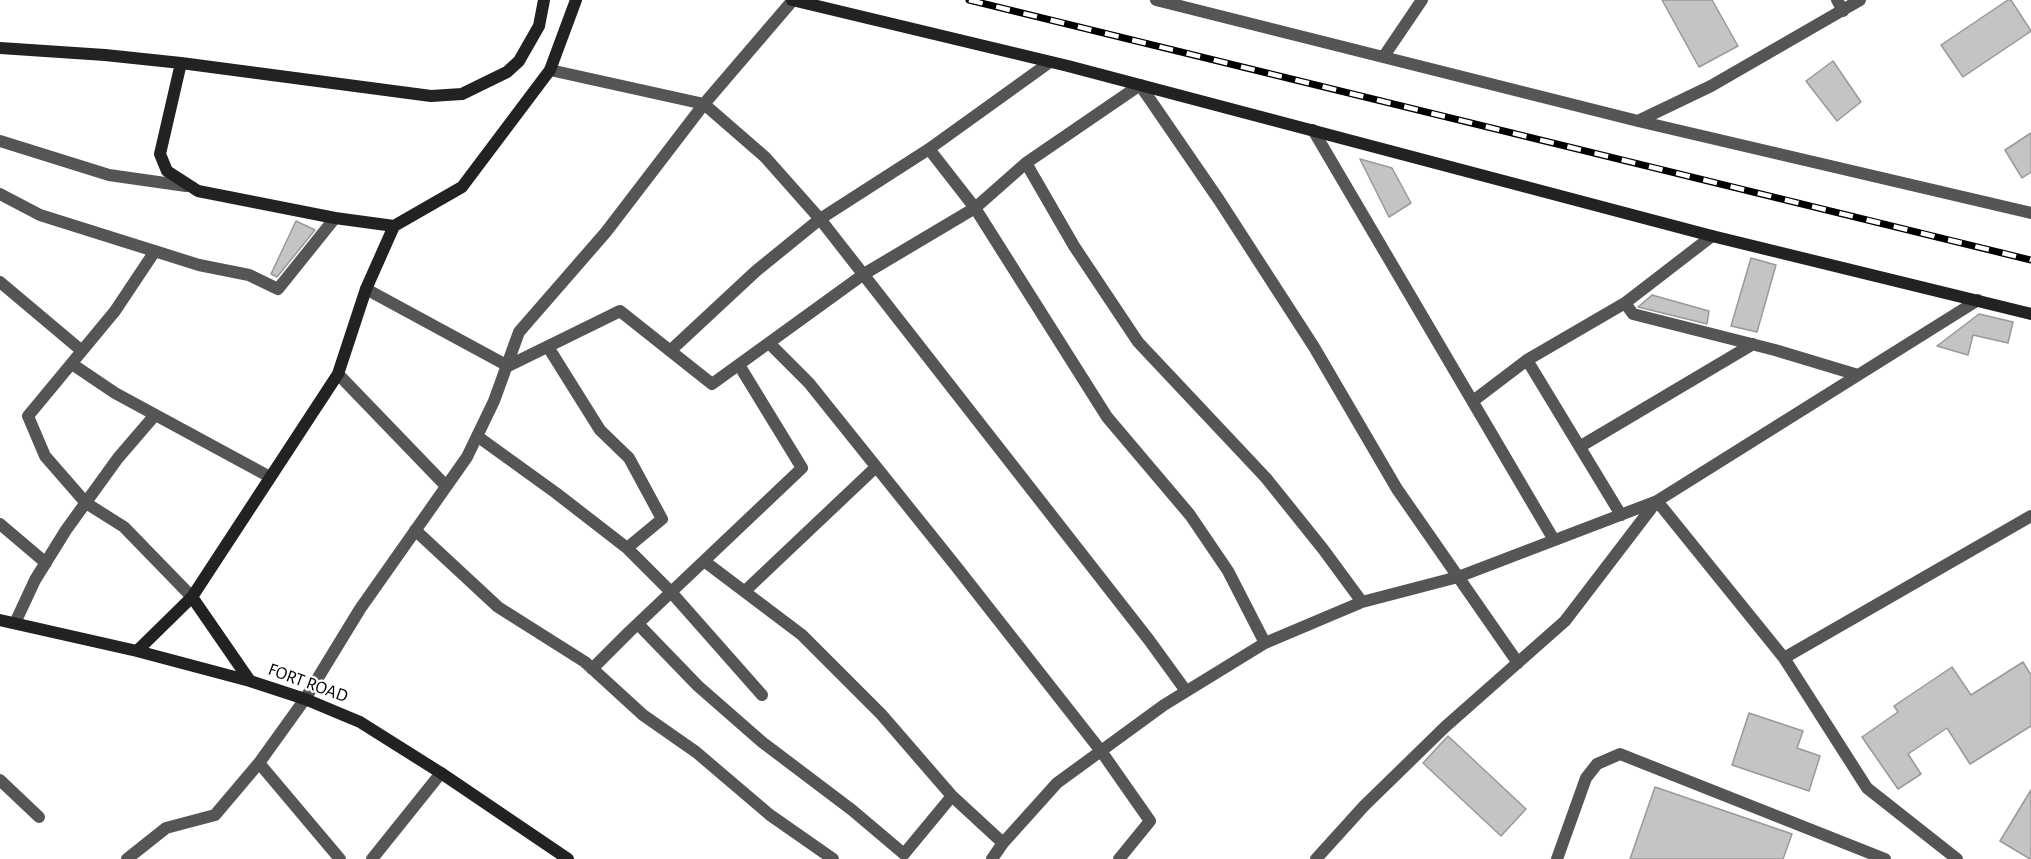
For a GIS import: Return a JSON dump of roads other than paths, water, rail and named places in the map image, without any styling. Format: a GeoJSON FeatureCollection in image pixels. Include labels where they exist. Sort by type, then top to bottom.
{"type":"FeatureCollection","features":[{"type":"Feature","properties":{"kind":"street"},"geometry":{"type":"LineString","coordinates":[[0,48],[181,63],[431,96],[462,94],[507,72],[519,61],[539,26],[544,0]]}},
{"type":"Feature","properties":{"kind":"street"},"geometry":{"type":"LineString","coordinates":[[137,651],[192,597],[338,374],[366,289],[394,226],[462,187],[550,70],[576,0]]}},
{"type":"Feature","properties":{"kind":"street"},"geometry":{"type":"LineString","coordinates":[[127,859],[166,828],[215,815],[259,763],[305,699],[360,609],[466,457],[494,401],[519,332],[606,232],[704,104],[792,0],[1050,62],[1712,236],[2031,314]]}},
{"type":"Feature","properties":{"kind":"street"},"geometry":{"type":"LineString","coordinates":[[1156,0],[1638,121],[2031,213]]}},
{"type":"Feature","properties":{"kind":"street"},"geometry":{"type":"LineString","coordinates":[[1384,56],[1422,0]]}},
{"type":"Feature","properties":{"kind":"street"},"geometry":{"type":"LineString","coordinates":[[1638,121],[1711,86],[1840,6],[1860,0]]}},
{"type":"Feature","properties":{"kind":"street"},"geometry":{"type":"LineString","coordinates":[[670,351],[756,272],[820,219],[929,149],[1050,62]]}},
{"type":"Feature","properties":{"kind":"street"},"geometry":{"type":"LineString","coordinates":[[181,63],[160,154],[167,171],[186,186]]}},
{"type":"Feature","properties":{"kind":"street"},"geometry":{"type":"LineString","coordinates":[[550,70],[704,104],[765,157],[820,219],[864,274],[1149,640],[1186,691]]}},
{"type":"Feature","properties":{"kind":"street"},"geometry":{"type":"LineString","coordinates":[[508,366],[620,311],[712,384],[864,274],[975,208],[1026,163],[1140,85]]}},
{"type":"Feature","properties":{"kind":"street"},"geometry":{"type":"LineString","coordinates":[[1140,85],[1219,200],[1314,347],[1397,489],[1518,663]]}},
{"type":"Feature","properties":{"kind":"street"},"geometry":{"type":"LineString","coordinates":[[1313,130],[1554,540]]}},
{"type":"Feature","properties":{"kind":"street"},"geometry":{"type":"LineString","coordinates":[[0,141],[109,175],[186,186],[198,191],[335,218],[394,226]]}},
{"type":"Feature","properties":{"kind":"street"},"geometry":{"type":"LineString","coordinates":[[929,149],[975,208],[1107,417],[1190,515],[1228,571],[1265,644]]}},
{"type":"Feature","properties":{"kind":"street"},"geometry":{"type":"LineString","coordinates":[[1026,163],[1074,246],[1138,342],[1266,478],[1362,602]]}},
{"type":"Feature","properties":{"kind":"street"},"geometry":{"type":"LineString","coordinates":[[0,194],[40,215],[199,265],[249,275],[278,289],[335,218]]}},
{"type":"Feature","properties":{"kind":"street"},"geometry":{"type":"LineString","coordinates":[[1473,401],[1527,360],[1625,303],[1712,236]]}},
{"type":"Feature","properties":{"kind":"street"},"geometry":{"type":"LineString","coordinates":[[155,251],[115,311],[28,417],[45,456],[86,503],[124,527],[192,597],[250,681]]}},
{"type":"Feature","properties":{"kind":"street"},"geometry":{"type":"LineString","coordinates":[[0,282],[82,351]]}},
{"type":"Feature","properties":{"kind":"street"},"geometry":{"type":"LineString","coordinates":[[366,289],[508,366]]}},
{"type":"Feature","properties":{"kind":"street"},"geometry":{"type":"LineString","coordinates":[[0,296],[13,293]]}},
{"type":"Feature","properties":{"kind":"street"},"geometry":{"type":"LineString","coordinates":[[992,859],[1003,843],[1057,783],[1164,705],[1265,644],[1362,602],[1458,577],[1657,501],[1978,300]]}},
{"type":"Feature","properties":{"kind":"street"},"geometry":{"type":"LineString","coordinates":[[1625,303],[1633,314],[1753,344],[1858,375]]}},
{"type":"Feature","properties":{"kind":"street"},"geometry":{"type":"LineString","coordinates":[[769,343],[809,383],[876,467],[1101,751],[1150,821],[1119,859]]}},
{"type":"Feature","properties":{"kind":"street"},"geometry":{"type":"LineString","coordinates":[[1581,446],[1753,344]]}},
{"type":"Feature","properties":{"kind":"street"},"geometry":{"type":"LineString","coordinates":[[548,347],[600,430],[629,458],[662,519],[627,549]]}},
{"type":"Feature","properties":{"kind":"street"},"geometry":{"type":"LineString","coordinates":[[1527,360],[1621,514]]}},
{"type":"Feature","properties":{"kind":"street"},"geometry":{"type":"LineString","coordinates":[[72,364],[115,393],[270,477]]}},
{"type":"Feature","properties":{"kind":"street"},"geometry":{"type":"LineString","coordinates":[[592,669],[802,468],[739,364]]}},
{"type":"Feature","properties":{"kind":"street"},"geometry":{"type":"LineString","coordinates":[[338,374],[446,486]]}},
{"type":"Feature","properties":{"kind":"street"},"geometry":{"type":"LineString","coordinates":[[15,623],[35,580],[86,503],[118,458],[155,415]]}},
{"type":"Feature","properties":{"kind":"street"},"geometry":{"type":"LineString","coordinates":[[477,436],[556,493],[627,549],[671,592],[762,695]]}},
{"type":"Feature","properties":{"kind":"street"},"geometry":{"type":"LineString","coordinates":[[745,591],[876,467]]}},
{"type":"Feature","properties":{"kind":"street"},"geometry":{"type":"LineString","coordinates":[[1657,501],[1784,658],[1867,788],[1957,859]]}},
{"type":"Feature","properties":{"kind":"street"},"geometry":{"type":"LineString","coordinates":[[1316,859],[1380,790],[1445,727],[1565,621],[1657,501]]}},
{"type":"Feature","properties":{"kind":"street"},"geometry":{"type":"LineString","coordinates":[[1784,658],[2031,516]]}},
{"type":"Feature","properties":{"kind":"street"},"geometry":{"type":"LineString","coordinates":[[0,524],[46,563]]}},
{"type":"Feature","properties":{"kind":"street"},"geometry":{"type":"LineString","coordinates":[[415,530],[498,608],[585,662],[643,715],[696,752],[770,815],[833,859]]}},
{"type":"Feature","properties":{"kind":"street"},"geometry":{"type":"LineString","coordinates":[[704,561],[810,643],[881,714],[952,796],[1003,843]]}},
{"type":"Feature","properties":{"kind":"street","name":"FORT ROAD"},"geometry":{"type":"LineString","coordinates":[[0,620],[137,651],[250,681],[305,699],[360,722],[441,773],[568,859]]}},
{"type":"Feature","properties":{"kind":"street"},"geometry":{"type":"LineString","coordinates":[[638,624],[698,686],[762,742],[852,810],[904,854],[952,796]]}},
{"type":"Feature","properties":{"kind":"street"},"geometry":{"type":"LineString","coordinates":[[1557,859],[1586,778],[1597,764],[1620,754],[1885,859]]}},
{"type":"Feature","properties":{"kind":"street"},"geometry":{"type":"LineString","coordinates":[[259,763],[340,859]]}},
{"type":"Feature","properties":{"kind":"street"},"geometry":{"type":"LineString","coordinates":[[372,859],[441,773]]}},
{"type":"Feature","properties":{"kind":"street"},"geometry":{"type":"LineString","coordinates":[[0,780],[39,817]]}},
{"type":"Feature","properties":{"kind":"railway"},"geometry":{"type":"LineString","coordinates":[[969,0],[2031,260]]}}]}
